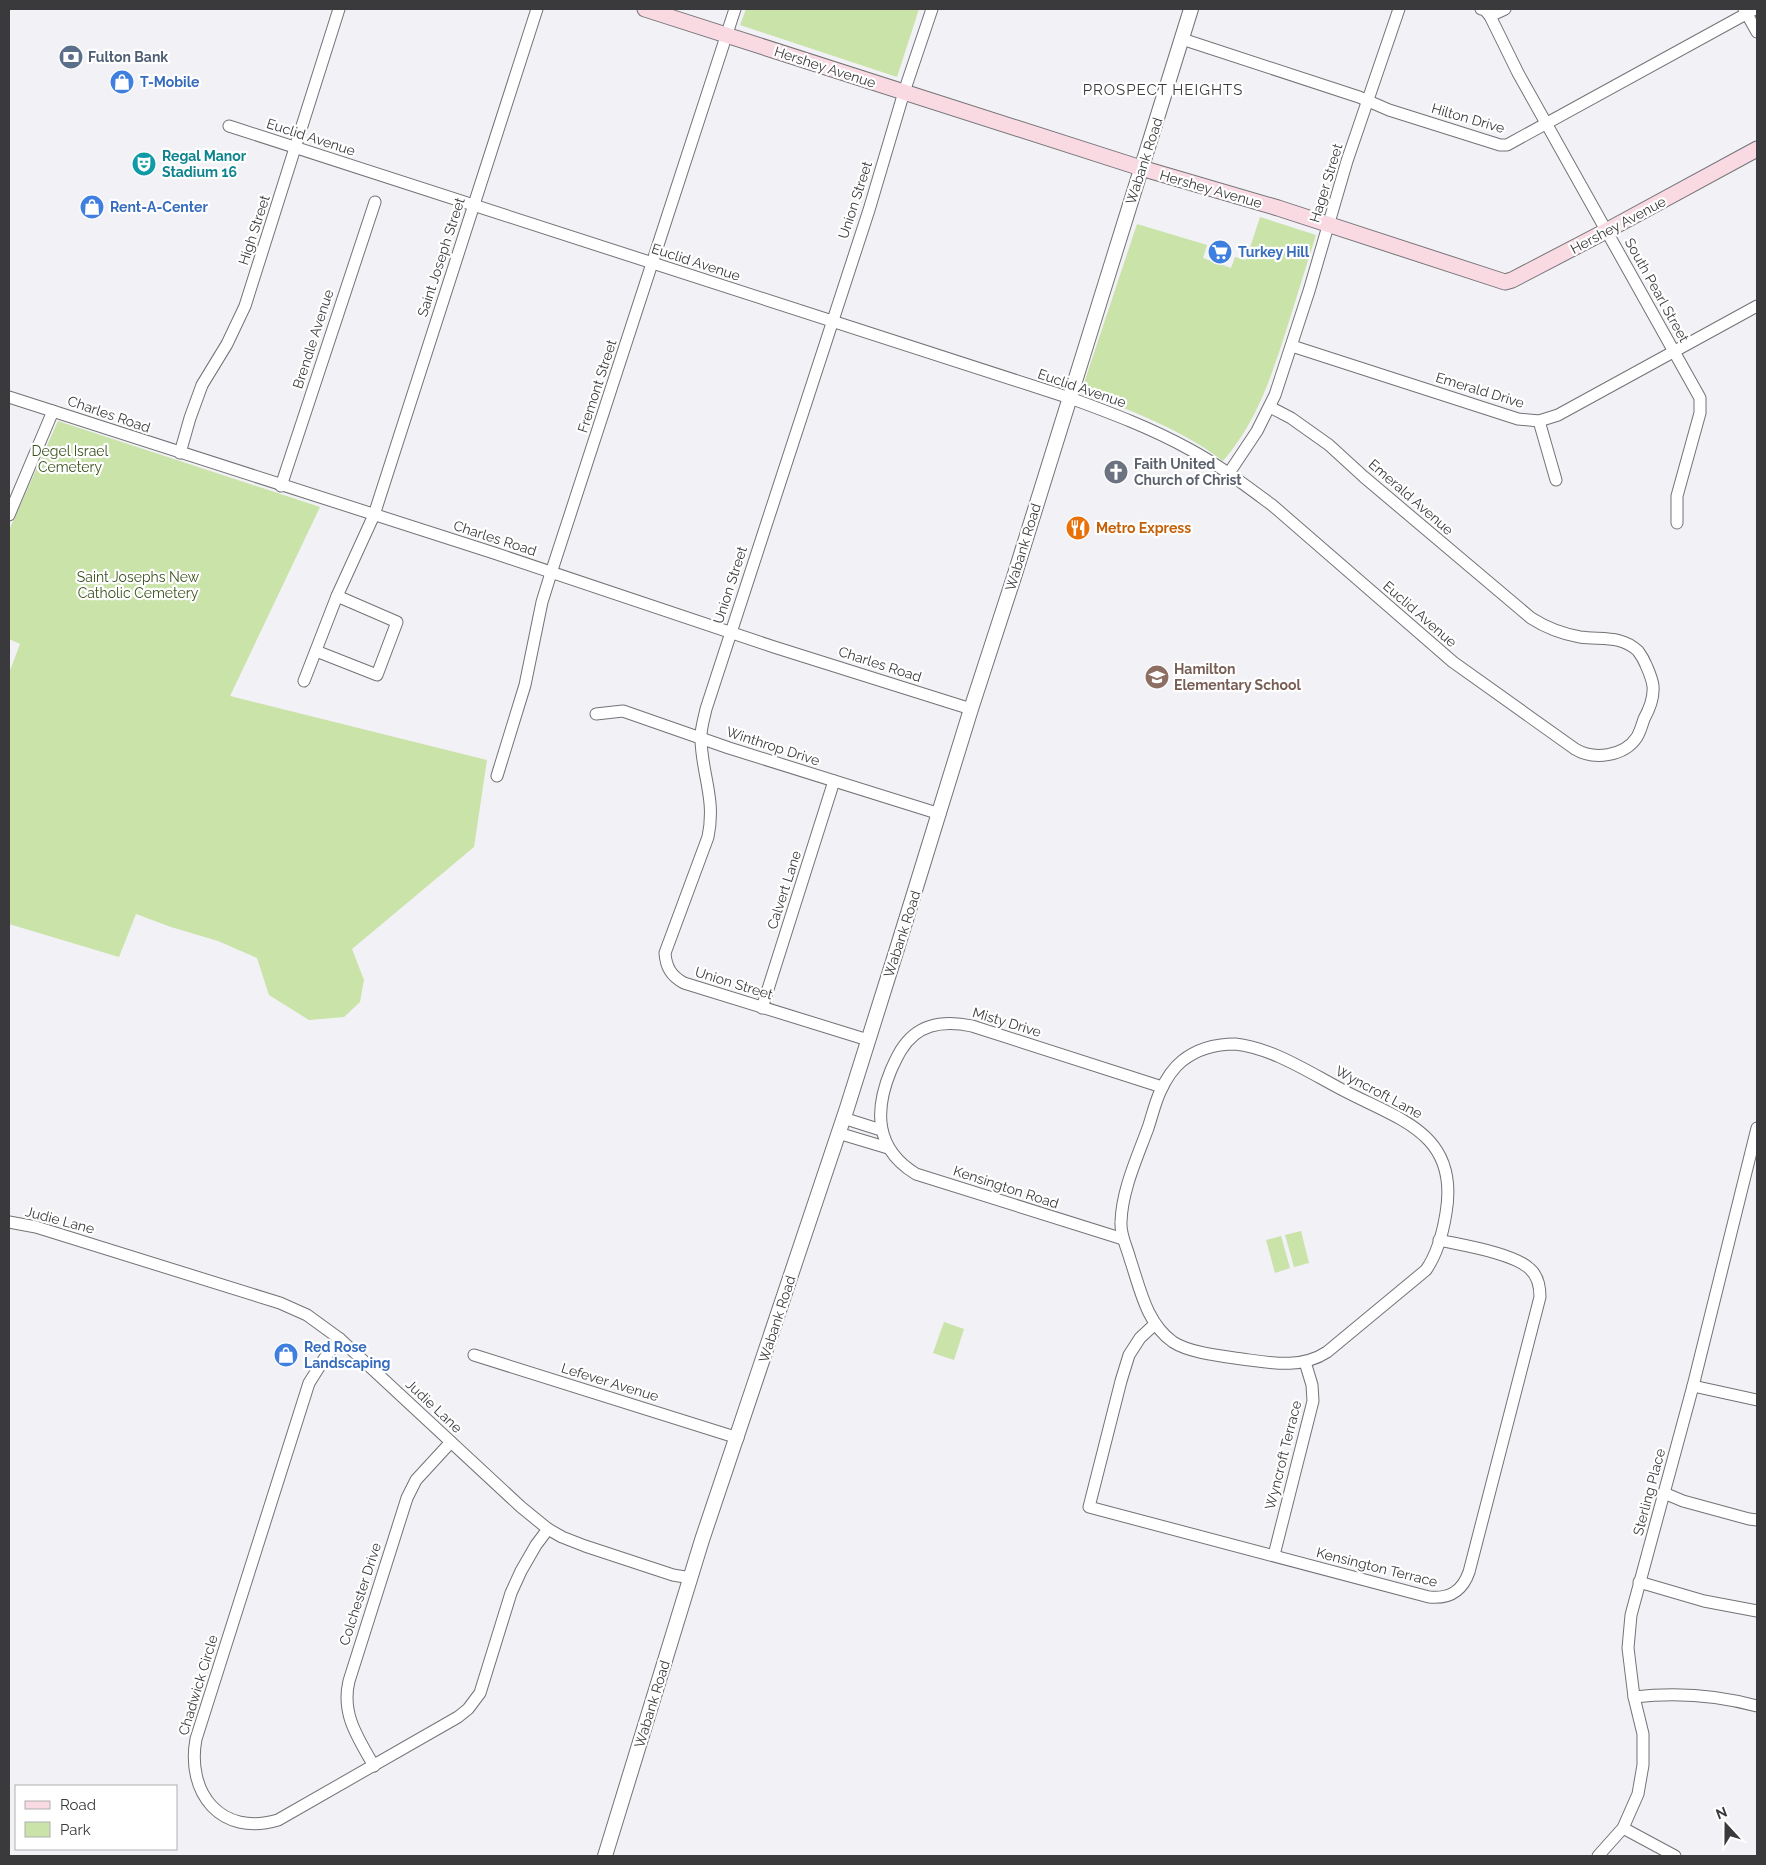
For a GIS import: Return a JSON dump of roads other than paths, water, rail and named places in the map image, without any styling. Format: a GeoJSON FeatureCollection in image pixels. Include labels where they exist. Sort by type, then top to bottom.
{"type":"FeatureCollection","features":[{"type":"Feature","properties":{"kind":"main road","name":"Hershey Avenue"},"geometry":{"type":"LineString","coordinates":[[645,9],[1141,168],[1329,224],[1505,282],[1606,231],[1757,149]]}},
{"type":"Feature","properties":{"kind":"street","name":"High Street"},"geometry":{"type":"LineString","coordinates":[[180,452],[202,385],[227,344],[244,306],[339,9]]}},
{"type":"Feature","properties":{"kind":"street","name":"Saint Joseph Street"},"geometry":{"type":"LineString","coordinates":[[304,681],[337,596],[374,515],[537,9]]}},
{"type":"Feature","properties":{"kind":"street","name":"Fremont Street"},"geometry":{"type":"LineString","coordinates":[[497,776],[523,692],[542,602],[735,9]]}},
{"type":"Feature","properties":{"kind":"street","name":"Union Street"},"geometry":{"type":"LineString","coordinates":[[868,1040],[684,983],[672,975],[665,961],[666,946],[708,837],[710,827],[710,794],[703,764],[700,738],[706,709],[869,210],[904,92],[932,9]]}},
{"type":"Feature","properties":{"kind":"street","name":"Wabank Road"},"geometry":{"type":"LineString","coordinates":[[604,1856],[691,1578],[838,1134],[940,814],[971,709],[1192,9]]}},
{"type":"Feature","properties":{"kind":"street","name":"Hager Street"},"geometry":{"type":"LineString","coordinates":[[1229,473],[1270,407],[1292,346],[1347,161],[1398,9]]}},
{"type":"Feature","properties":{"kind":"street","name":"South Pearl Street"},"geometry":{"type":"LineString","coordinates":[[1480,9],[1485,10],[1490,16],[1518,73],[1700,398],[1701,407],[1677,496],[1677,524]]}},
{"type":"Feature","properties":{"kind":"street"},"geometry":{"type":"LineString","coordinates":[[1490,16],[1505,9]]}},
{"type":"Feature","properties":{"kind":"street","name":"Hilton Drive"},"geometry":{"type":"LineString","coordinates":[[1182,39],[1368,101],[1389,110],[1500,145],[1507,145],[1749,10]]}},
{"type":"Feature","properties":{"kind":"street"},"geometry":{"type":"LineString","coordinates":[[1749,10],[1757,32]]}},
{"type":"Feature","properties":{"kind":"street","name":"Euclid Avenue"},"geometry":{"type":"LineString","coordinates":[[229,126],[1070,398],[1120,416],[1191,450],[1229,473],[1272,505],[1453,662],[1575,749],[1594,756],[1607,755],[1629,745],[1636,737],[1649,710],[1653,689],[1651,676],[1639,652],[1622,641],[1611,638],[1580,637],[1543,625],[1527,615]]}},
{"type":"Feature","properties":{"kind":"street","name":"Brendle Avenue"},"geometry":{"type":"LineString","coordinates":[[281,486],[375,202]]}},
{"type":"Feature","properties":{"kind":"street","name":"Emerald Drive"},"geometry":{"type":"LineString","coordinates":[[1292,346],[1518,419],[1539,421],[1574,407],[1757,306]]}},
{"type":"Feature","properties":{"kind":"street","name":"Charles Road"},"geometry":{"type":"LineString","coordinates":[[9,398],[494,553],[971,709]]}},
{"type":"Feature","properties":{"kind":"street","name":"Emerald Avenue"},"geometry":{"type":"LineString","coordinates":[[1270,407],[1291,418],[1329,445],[1527,615]]}},
{"type":"Feature","properties":{"kind":"street"},"geometry":{"type":"LineString","coordinates":[[9,515],[53,411]]}},
{"type":"Feature","properties":{"kind":"street"},"geometry":{"type":"LineString","coordinates":[[1539,421],[1556,480]]}},
{"type":"Feature","properties":{"kind":"street"},"geometry":{"type":"LineString","coordinates":[[316,651],[377,675],[397,622],[337,596]]}},
{"type":"Feature","properties":{"kind":"street","name":"Winthrop Drive"},"geometry":{"type":"LineString","coordinates":[[596,714],[623,711],[700,738],[940,814]]}},
{"type":"Feature","properties":{"kind":"street","name":"Calvert Lane"},"geometry":{"type":"LineString","coordinates":[[762,1008],[834,781]]}},
{"type":"Feature","properties":{"kind":"street","name":"Misty Drive"},"geometry":{"type":"LineString","coordinates":[[881,1130],[880,1106],[899,1050],[914,1035],[930,1027],[947,1023],[972,1026],[1162,1087]]}},
{"type":"Feature","properties":{"kind":"street","name":"Wyncroft Lane"},"geometry":{"type":"LineString","coordinates":[[1247,1045],[1297,1066],[1411,1124],[1430,1141],[1438,1153],[1447,1176],[1448,1200],[1439,1240],[1426,1270],[1327,1352],[1305,1362],[1283,1364],[1230,1357],[1201,1352],[1174,1342],[1162,1333],[1145,1307],[1123,1239],[1121,1223],[1128,1183],[1162,1087],[1181,1062],[1192,1054],[1215,1046],[1247,1045]]}},
{"type":"Feature","properties":{"kind":"street"},"geometry":{"type":"LineString","coordinates":[[843,1118],[881,1130]]}},
{"type":"Feature","properties":{"kind":"street","name":"Sterling Place"},"geometry":{"type":"LineString","coordinates":[[1598,1856],[1624,1828],[1638,1794],[1644,1765],[1642,1734],[1628,1655],[1628,1632],[1639,1582],[1693,1386],[1756,1141],[1757,1128]]}},
{"type":"Feature","properties":{"kind":"street","name":"Kensington Road"},"geometry":{"type":"LineString","coordinates":[[881,1130],[888,1148],[897,1160],[916,1174],[1123,1239]]}},
{"type":"Feature","properties":{"kind":"street"},"geometry":{"type":"LineString","coordinates":[[838,1134],[888,1148]]}},
{"type":"Feature","properties":{"kind":"street","name":"Judie Lane"},"geometry":{"type":"LineString","coordinates":[[9,1222],[36,1227],[280,1303],[307,1315],[340,1338],[521,1507],[548,1529],[585,1546],[673,1575],[691,1578]]}},
{"type":"Feature","properties":{"kind":"street","name":"Kensington Terrace"},"geometry":{"type":"LineString","coordinates":[[1155,1324],[1140,1338],[1129,1355],[1120,1381],[1089,1507],[1428,1597],[1447,1597],[1456,1593],[1466,1581],[1540,1297],[1540,1287],[1531,1270],[1517,1260],[1439,1240]]}},
{"type":"Feature","properties":{"kind":"street","name":"Chadwick Circle"},"geometry":{"type":"LineString","coordinates":[[340,1338],[317,1368],[309,1383],[196,1739],[192,1759],[196,1779],[200,1791],[214,1809],[231,1819],[244,1823],[258,1824],[278,1820],[458,1717],[476,1699],[486,1677],[518,1578],[526,1561],[548,1529]]}},
{"type":"Feature","properties":{"kind":"street","name":"Lefever Avenue"},"geometry":{"type":"LineString","coordinates":[[474,1355],[738,1438]]}},
{"type":"Feature","properties":{"kind":"street","name":"Wyncroft Terrace"},"geometry":{"type":"LineString","coordinates":[[1274,1555],[1313,1401],[1312,1385],[1305,1362]]}},
{"type":"Feature","properties":{"kind":"street"},"geometry":{"type":"LineString","coordinates":[[1693,1386],[1757,1400]]}},
{"type":"Feature","properties":{"kind":"street","name":"Colchester Drive"},"geometry":{"type":"LineString","coordinates":[[374,1766],[351,1726],[347,1710],[346,1694],[348,1681],[407,1498],[416,1480],[451,1442]]}},
{"type":"Feature","properties":{"kind":"street"},"geometry":{"type":"LineString","coordinates":[[1664,1493],[1693,1504],[1757,1520]]}},
{"type":"Feature","properties":{"kind":"street"},"geometry":{"type":"LineString","coordinates":[[1639,1582],[1704,1601],[1757,1611]]}},
{"type":"Feature","properties":{"kind":"street"},"geometry":{"type":"LineString","coordinates":[[1634,1697],[1686,1694],[1757,1706]]}},
{"type":"Feature","properties":{"kind":"street"},"geometry":{"type":"LineString","coordinates":[[1624,1828],[1675,1856]]}},
{"type":"Feature","properties":{"kind":"place","name":"Fulton Bank"},"geometry":{"type":"Point","coordinates":[71,57]}},
{"type":"Feature","properties":{"kind":"place","name":"T-Mobile"},"geometry":{"type":"Point","coordinates":[122,82]}},
{"type":"Feature","properties":{"kind":"place","name":"Regal Manor Stadium 16"},"geometry":{"type":"Point","coordinates":[144,164]}},
{"type":"Feature","properties":{"kind":"place","name":"Rent-A-Center"},"geometry":{"type":"Point","coordinates":[92,207]}},
{"type":"Feature","properties":{"kind":"place","name":"Turkey Hill"},"geometry":{"type":"Point","coordinates":[1220,252]}},
{"type":"Feature","properties":{"kind":"place","name":"Faith United Church of Christ"},"geometry":{"type":"Point","coordinates":[1116,472]}},
{"type":"Feature","properties":{"kind":"place","name":"Metro Express"},"geometry":{"type":"Point","coordinates":[1078,528]}},
{"type":"Feature","properties":{"kind":"place","name":"Hamilton Elementary School"},"geometry":{"type":"Point","coordinates":[1157,677]}},
{"type":"Feature","properties":{"kind":"place","name":"Red Rose Landscaping"},"geometry":{"type":"Point","coordinates":[286,1355]}},
{"type":"Feature","properties":{"kind":"district","name":"PROSPECT HEIGHTS"},"geometry":{"type":"Point","coordinates":[1163,90]}},
{"type":"Feature","properties":{"kind":"park label","name":"Degel Israel Cemetery"},"geometry":{"type":"Point","coordinates":[70,460]}},
{"type":"Feature","properties":{"kind":"park label","name":"Saint Josephs New Catholic Cemetery"},"geometry":{"type":"Point","coordinates":[138,586]}}]}
